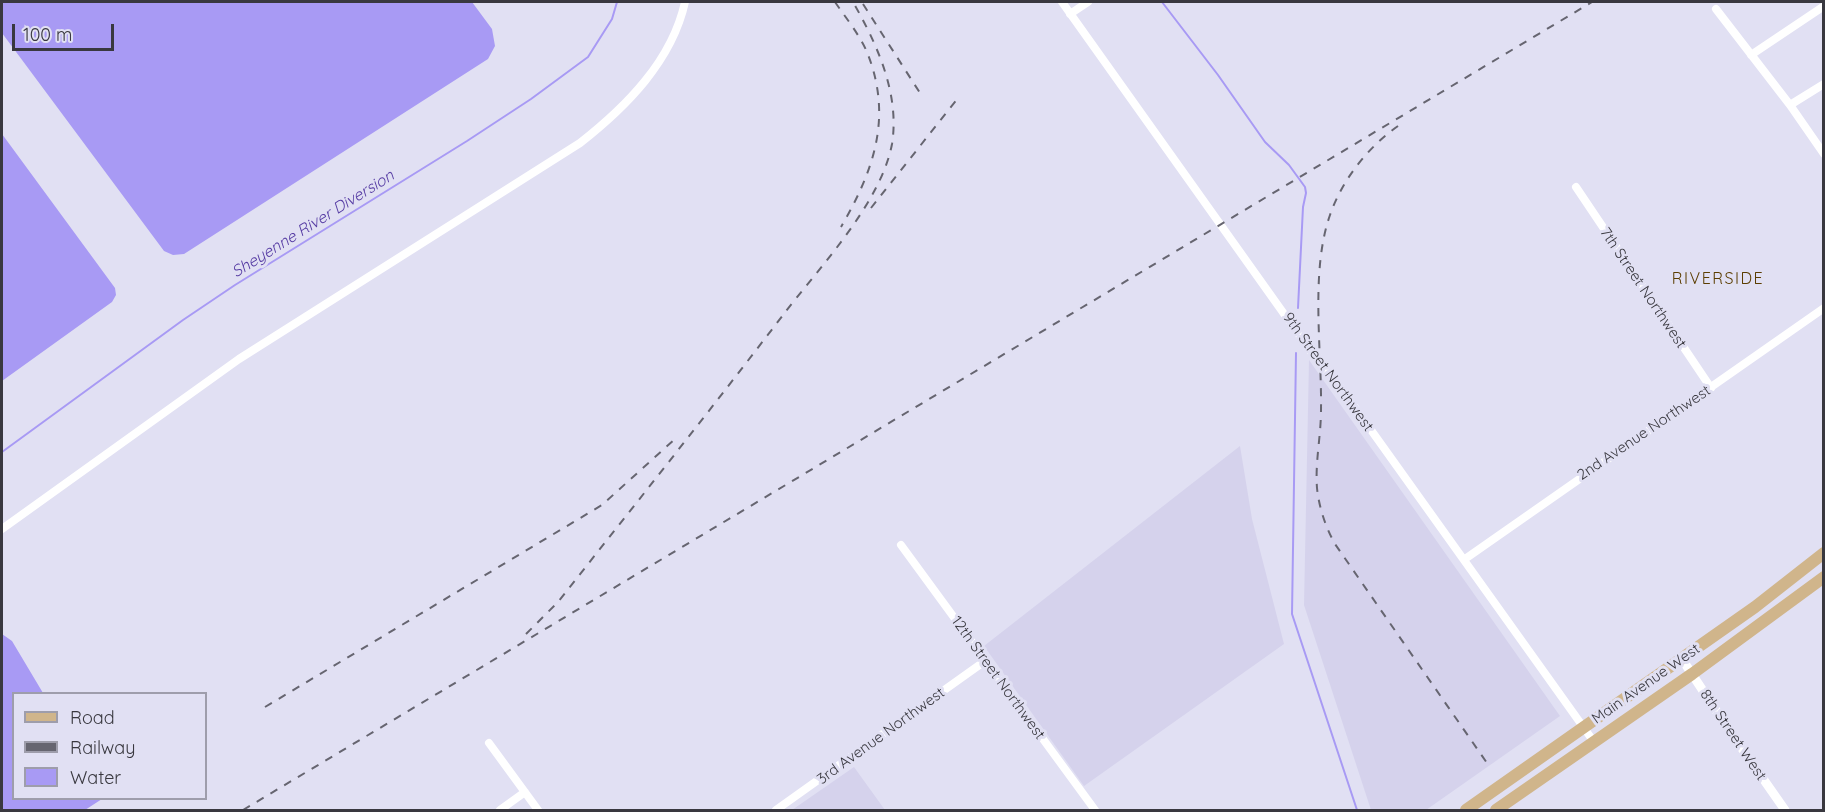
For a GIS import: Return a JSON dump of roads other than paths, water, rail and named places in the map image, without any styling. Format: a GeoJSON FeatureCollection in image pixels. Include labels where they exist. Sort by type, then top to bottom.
{"type":"FeatureCollection","features":[{"type":"Feature","properties":{"kind":"main road","name":"Main Avenue West"},"geometry":{"type":"LineString","coordinates":[[1467,810],[1755,607],[1824,553]]}},
{"type":"Feature","properties":{"kind":"main road","name":"Main Avenue West"},"geometry":{"type":"LineString","coordinates":[[1496,810],[1692,674],[1824,577]]}},
{"type":"Feature","properties":{"kind":"street"},"geometry":{"type":"LineString","coordinates":[[2,529],[231,365],[580,142],[601,126],[632,97],[654,69],[668,46],[685,2]]}},
{"type":"Feature","properties":{"kind":"street","name":"9th Street Northwest"},"geometry":{"type":"LineString","coordinates":[[1062,2],[1319,363],[1341,388],[1465,559],[1594,742]]}},
{"type":"Feature","properties":{"kind":"street"},"geometry":{"type":"LineString","coordinates":[[1070,14],[1088,2]]}},
{"type":"Feature","properties":{"kind":"street"},"geometry":{"type":"LineString","coordinates":[[1751,55],[1824,6]]}},
{"type":"Feature","properties":{"kind":"street"},"geometry":{"type":"LineString","coordinates":[[1716,9],[1790,105],[1824,154]]}},
{"type":"Feature","properties":{"kind":"street"},"geometry":{"type":"LineString","coordinates":[[1790,105],[1824,84]]}},
{"type":"Feature","properties":{"kind":"street","name":"7th Street Northwest"},"geometry":{"type":"LineString","coordinates":[[1576,188],[1711,388]]}},
{"type":"Feature","properties":{"kind":"street","name":"2nd Avenue Northwest"},"geometry":{"type":"LineString","coordinates":[[1465,559],[1824,308]]}},
{"type":"Feature","properties":{"kind":"street","name":"12th Street Northwest"},"geometry":{"type":"LineString","coordinates":[[901,545],[1095,810]]}},
{"type":"Feature","properties":{"kind":"street","name":"8th Street West"},"geometry":{"type":"LineString","coordinates":[[1682,659],[1785,810]]}},
{"type":"Feature","properties":{"kind":"street","name":"3rd Avenue Northwest"},"geometry":{"type":"LineString","coordinates":[[776,810],[985,661]]}},
{"type":"Feature","properties":{"kind":"street"},"geometry":{"type":"LineString","coordinates":[[489,743],[538,810]]}},
{"type":"Feature","properties":{"kind":"street"},"geometry":{"type":"LineString","coordinates":[[500,810],[525,792]]}},
{"type":"Feature","properties":{"kind":"water"},"geometry":{"type":"Polygon","coordinates":[[[2,2],[472,2],[492,29],[495,46],[488,59],[184,254],[173,255],[164,251],[2,33],[2,2]]]}},
{"type":"Feature","properties":{"kind":"water"},"geometry":{"type":"Polygon","coordinates":[[[2,134],[115,288],[116,295],[112,302],[2,381],[2,134]]]}},
{"type":"Feature","properties":{"kind":"water"},"geometry":{"type":"Polygon","coordinates":[[[2,634],[12,641],[42,692],[12,692],[12,800],[100,800],[85,810],[2,810],[2,634]]]}},
{"type":"Feature","properties":{"kind":"waterway","name":"Sheyenne River Diversion"},"geometry":{"type":"LineString","coordinates":[[2,452],[183,320],[235,285],[531,99],[588,57],[612,19],[617,2]]}},
{"type":"Feature","properties":{"kind":"waterway"},"geometry":{"type":"LineString","coordinates":[[1162,2],[1218,75],[1265,142],[1289,165],[1305,187],[1298,308]]}},
{"type":"Feature","properties":{"kind":"waterway"},"geometry":{"type":"LineString","coordinates":[[1296,353],[1292,614],[1357,810]]}},
{"type":"Feature","properties":{"kind":"railway"},"geometry":{"type":"LineString","coordinates":[[835,2],[867,52],[875,76],[879,99],[879,121],[871,164],[863,185],[841,227]]}},
{"type":"Feature","properties":{"kind":"railway"},"geometry":{"type":"LineString","coordinates":[[526,634],[558,602],[830,256],[862,212],[875,189],[886,166],[892,144],[893,107],[890,88],[878,52],[853,2]]}},
{"type":"Feature","properties":{"kind":"railway"},"geometry":{"type":"LineString","coordinates":[[243,810],[1592,2]]}},
{"type":"Feature","properties":{"kind":"railway"},"geometry":{"type":"LineString","coordinates":[[863,4],[920,93]]}},
{"type":"Feature","properties":{"kind":"railway"},"geometry":{"type":"LineString","coordinates":[[871,208],[958,98]]}},
{"type":"Feature","properties":{"kind":"railway"},"geometry":{"type":"LineString","coordinates":[[1398,126],[1376,144],[1357,165],[1335,202],[1324,237],[1320,261],[1318,311],[1321,410],[1317,488],[1325,523],[1335,544],[1487,763]]}},
{"type":"Feature","properties":{"kind":"railway"},"geometry":{"type":"LineString","coordinates":[[265,707],[602,505],[676,438]]}},
{"type":"Feature","properties":{"kind":"district","name":"RIVERSIDE"},"geometry":{"type":"Point","coordinates":[1718,279]}}]}
